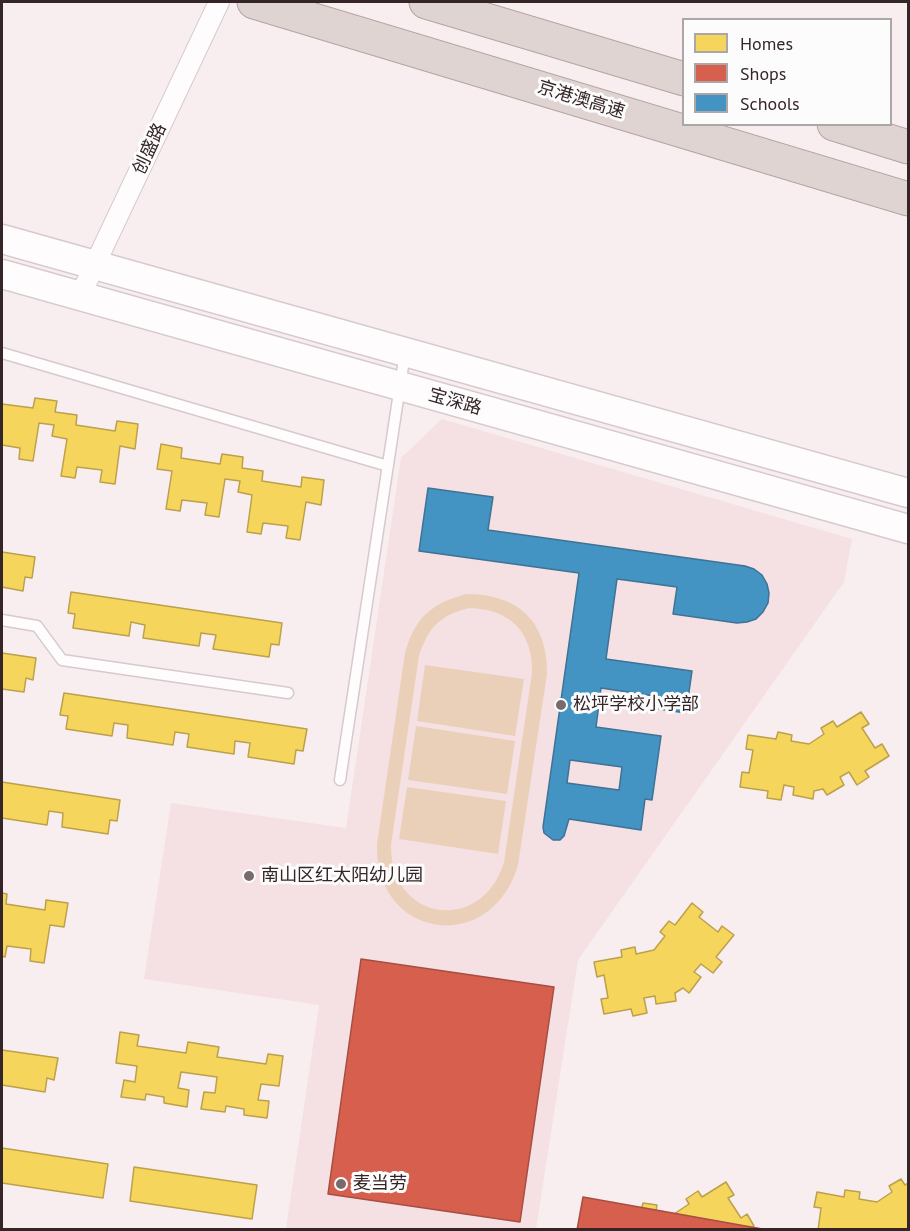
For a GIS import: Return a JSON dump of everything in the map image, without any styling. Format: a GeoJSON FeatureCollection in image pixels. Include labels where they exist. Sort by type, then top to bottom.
{"type":"FeatureCollection","features":[{"type":"Feature","properties":{"kind":"highway","name":"京港澳高速"},"geometry":{"type":"LineString","coordinates":[[254,2],[909,200]]}},
{"type":"Feature","properties":{"kind":"highway"},"geometry":{"type":"LineString","coordinates":[[426,2],[682,78]]}},
{"type":"Feature","properties":{"kind":"highway"},"geometry":{"type":"LineString","coordinates":[[841,126],[909,147]]}},
{"type":"Feature","properties":{"kind":"street","name":"创盛路"},"geometry":{"type":"LineString","coordinates":[[80,296],[219,2]]}},
{"type":"Feature","properties":{"kind":"street","name":"宝深路"},"geometry":{"type":"LineString","coordinates":[[2,239],[909,493]]}},
{"type":"Feature","properties":{"kind":"street","name":"宝深路"},"geometry":{"type":"LineString","coordinates":[[2,274],[909,529]]}},
{"type":"Feature","properties":{"kind":"lane"},"geometry":{"type":"LineString","coordinates":[[340,780],[405,352]]}},
{"type":"Feature","properties":{"kind":"lane"},"geometry":{"type":"LineString","coordinates":[[2,353],[388,466]]}},
{"type":"Feature","properties":{"kind":"lane"},"geometry":{"type":"LineString","coordinates":[[2,620],[37,626],[62,660],[288,693]]}},
{"type":"Feature","properties":{"kind":"shaded area","name":"松坪学校小学部"},"geometry":{"type":"Polygon","coordinates":[[[442,419],[852,539],[844,582],[578,960],[536,1229],[286,1229],[319,1005],[144,979],[171,803],[346,828],[401,458],[442,419]]]}},
{"type":"Feature","properties":{"kind":"shaded area"},"geometry":{"type":"Polygon","coordinates":[[[467,594],[485,595],[501,599],[526,614],[536,626],[542,640],[547,674],[518,865],[504,894],[484,914],[461,924],[436,925],[413,917],[394,900],[381,876],[377,844],[405,653],[414,630],[426,614],[434,607],[467,594]],[[469,608],[459,611],[436,624],[419,656],[391,845],[395,871],[405,890],[421,903],[439,910],[458,909],[477,901],[493,885],[504,862],[532,673],[531,658],[523,635],[516,625],[507,618],[484,609],[469,608]]]}},
{"type":"Feature","properties":{"kind":"shaded area"},"geometry":{"type":"Polygon","coordinates":[[[425,665],[524,679],[515,736],[417,721],[425,665]]]}},
{"type":"Feature","properties":{"kind":"shaded area"},"geometry":{"type":"Polygon","coordinates":[[[416,726],[515,741],[507,794],[408,780],[416,726]]]}},
{"type":"Feature","properties":{"kind":"shaded area"},"geometry":{"type":"Polygon","coordinates":[[[407,787],[506,801],[498,854],[399,839],[407,787]]]}},
{"type":"Feature","properties":{"kind":"building: Homes"},"geometry":{"type":"Polygon","coordinates":[[[35,398],[57,401],[55,412],[77,415],[76,425],[115,431],[117,421],[138,424],[135,449],[120,446],[115,484],[100,482],[102,470],[77,467],[75,478],[61,476],[67,439],[52,436],[54,425],[39,423],[33,461],[19,459],[20,448],[2,445],[2,404],[33,408],[35,398]]]}},
{"type":"Feature","properties":{"kind":"building: Homes"},"geometry":{"type":"Polygon","coordinates":[[[161,444],[182,448],[181,458],[220,464],[222,454],[243,457],[242,468],[263,471],[262,481],[301,487],[302,477],[324,480],[321,505],[306,502],[300,540],[286,538],[288,526],[263,523],[261,534],[247,532],[252,495],[238,492],[240,481],[225,479],[219,517],[205,515],[207,503],[182,500],[180,511],[166,509],[172,471],[157,469],[161,444]]]}},
{"type":"Feature","properties":{"kind":"building: Homes"},"geometry":{"type":"Polygon","coordinates":[[[2,552],[35,557],[32,578],[25,577],[23,591],[2,587],[2,552]]]}},
{"type":"Feature","properties":{"kind":"building: Homes"},"geometry":{"type":"Polygon","coordinates":[[[71,592],[282,623],[279,645],[271,644],[269,657],[213,649],[216,635],[201,633],[199,646],[143,638],[145,625],[131,622],[129,636],[73,628],[75,614],[68,613],[71,592]]]}},
{"type":"Feature","properties":{"kind":"building: Homes"},"geometry":{"type":"Polygon","coordinates":[[[2,653],[36,658],[33,680],[26,678],[24,692],[2,689],[2,653]]]}},
{"type":"Feature","properties":{"kind":"building: Homes"},"geometry":{"type":"Polygon","coordinates":[[[64,693],[307,729],[303,751],[296,750],[294,764],[248,757],[250,743],[235,741],[234,754],[187,747],[189,734],[175,732],[173,745],[127,738],[128,725],[114,723],[112,736],[66,729],[68,716],[60,715],[64,693]]]}},
{"type":"Feature","properties":{"kind":"building: Homes"},"geometry":{"type":"Polygon","coordinates":[[[861,712],[869,724],[862,728],[875,748],[882,744],[889,756],[865,771],[869,777],[857,785],[849,772],[840,777],[844,785],[827,795],[823,789],[814,791],[813,799],[793,795],[794,787],[784,785],[781,800],[767,798],[768,791],[740,787],[742,772],[749,773],[753,750],[746,749],[748,735],[776,739],[778,732],[792,735],[791,741],[809,744],[824,734],[821,728],[833,721],[837,727],[861,712]]]}},
{"type":"Feature","properties":{"kind":"building: Homes"},"geometry":{"type":"Polygon","coordinates":[[[2,782],[120,800],[117,821],[110,820],[108,834],[62,827],[63,813],[49,811],[47,825],[2,818],[2,782]]]}},
{"type":"Feature","properties":{"kind":"building: Homes"},"geometry":{"type":"Polygon","coordinates":[[[2,893],[7,894],[6,904],[45,910],[46,900],[68,903],[64,927],[50,925],[44,963],[30,961],[31,949],[7,946],[5,957],[2,956],[2,893]]]}},
{"type":"Feature","properties":{"kind":"building: Homes"},"geometry":{"type":"Polygon","coordinates":[[[692,903],[703,912],[699,917],[718,932],[722,926],[734,935],[716,957],[722,962],[713,973],[701,964],[694,972],[701,977],[689,993],[683,988],[675,993],[676,1001],[656,1004],[655,996],[644,998],[647,1013],[633,1016],[631,1009],[604,1014],[601,999],[608,998],[604,975],[597,977],[594,962],[622,957],[621,950],[635,947],[636,954],[654,950],[665,936],[660,932],[669,921],[675,925],[692,903]]]}},
{"type":"Feature","properties":{"kind":"building: Homes"},"geometry":{"type":"Polygon","coordinates":[[[120,1032],[139,1035],[137,1046],[186,1053],[188,1042],[219,1047],[217,1057],[266,1064],[268,1054],[283,1056],[279,1086],[261,1084],[258,1100],[269,1101],[267,1118],[244,1115],[244,1109],[226,1106],[225,1112],[201,1109],[204,1092],[215,1093],[217,1077],[181,1072],[178,1088],[189,1090],[187,1107],[164,1103],[164,1097],[146,1094],[145,1100],[121,1097],[124,1080],[135,1082],[137,1066],[116,1063],[120,1032]]]}},
{"type":"Feature","properties":{"kind":"building: Homes"},"geometry":{"type":"Polygon","coordinates":[[[2,1050],[58,1058],[54,1080],[47,1078],[45,1092],[2,1085],[2,1050]]]}},
{"type":"Feature","properties":{"kind":"building: Homes"},"geometry":{"type":"Polygon","coordinates":[[[2,1148],[108,1164],[103,1198],[2,1183],[2,1148]]]}},
{"type":"Feature","properties":{"kind":"building: Homes"},"geometry":{"type":"Polygon","coordinates":[[[134,1167],[257,1185],[252,1219],[130,1201],[134,1167]]]}},
{"type":"Feature","properties":{"kind":"building: Homes"},"geometry":{"type":"Polygon","coordinates":[[[901,1179],[905,1185],[908,1183],[908,1230],[818,1230],[821,1208],[814,1207],[817,1192],[844,1197],[845,1190],[860,1192],[859,1199],[877,1202],[892,1192],[889,1186],[901,1179]]]}},
{"type":"Feature","properties":{"kind":"building: Homes"},"geometry":{"type":"Polygon","coordinates":[[[726,1182],[734,1195],[728,1198],[741,1218],[747,1214],[754,1226],[750,1230],[617,1230],[618,1221],[611,1220],[614,1205],[641,1210],[643,1203],[657,1205],[656,1211],[674,1214],[689,1204],[686,1199],[698,1191],[702,1197],[726,1182]]]}},
{"type":"Feature","properties":{"kind":"building: Shops"},"geometry":{"type":"Polygon","coordinates":[[[361,959],[554,987],[520,1222],[328,1194],[361,959]]]}},
{"type":"Feature","properties":{"kind":"building: Shops"},"geometry":{"type":"Polygon","coordinates":[[[583,1197],[768,1230],[577,1230],[583,1197]]]}},
{"type":"Feature","properties":{"kind":"building: Schools"},"geometry":{"type":"Polygon","coordinates":[[[428,488],[493,497],[488,530],[745,566],[762,575],[769,593],[768,603],[756,619],[737,623],[673,614],[677,587],[617,579],[606,659],[692,671],[686,713],[659,709],[661,697],[601,688],[596,727],[661,736],[652,800],[645,799],[641,830],[569,819],[564,836],[560,840],[553,840],[544,833],[579,573],[419,551],[428,488]],[[570,760],[567,783],[619,790],[622,767],[570,760]]]}},
{"type":"Feature","properties":{"kind":"place","name":"松坪学校小学部"},"geometry":{"type":"Point","coordinates":[561,705]}},
{"type":"Feature","properties":{"kind":"place","name":"南山区红太阳幼儿园"},"geometry":{"type":"Point","coordinates":[249,876]}},
{"type":"Feature","properties":{"kind":"place","name":"麦当劳"},"geometry":{"type":"Point","coordinates":[341,1184]}}]}
